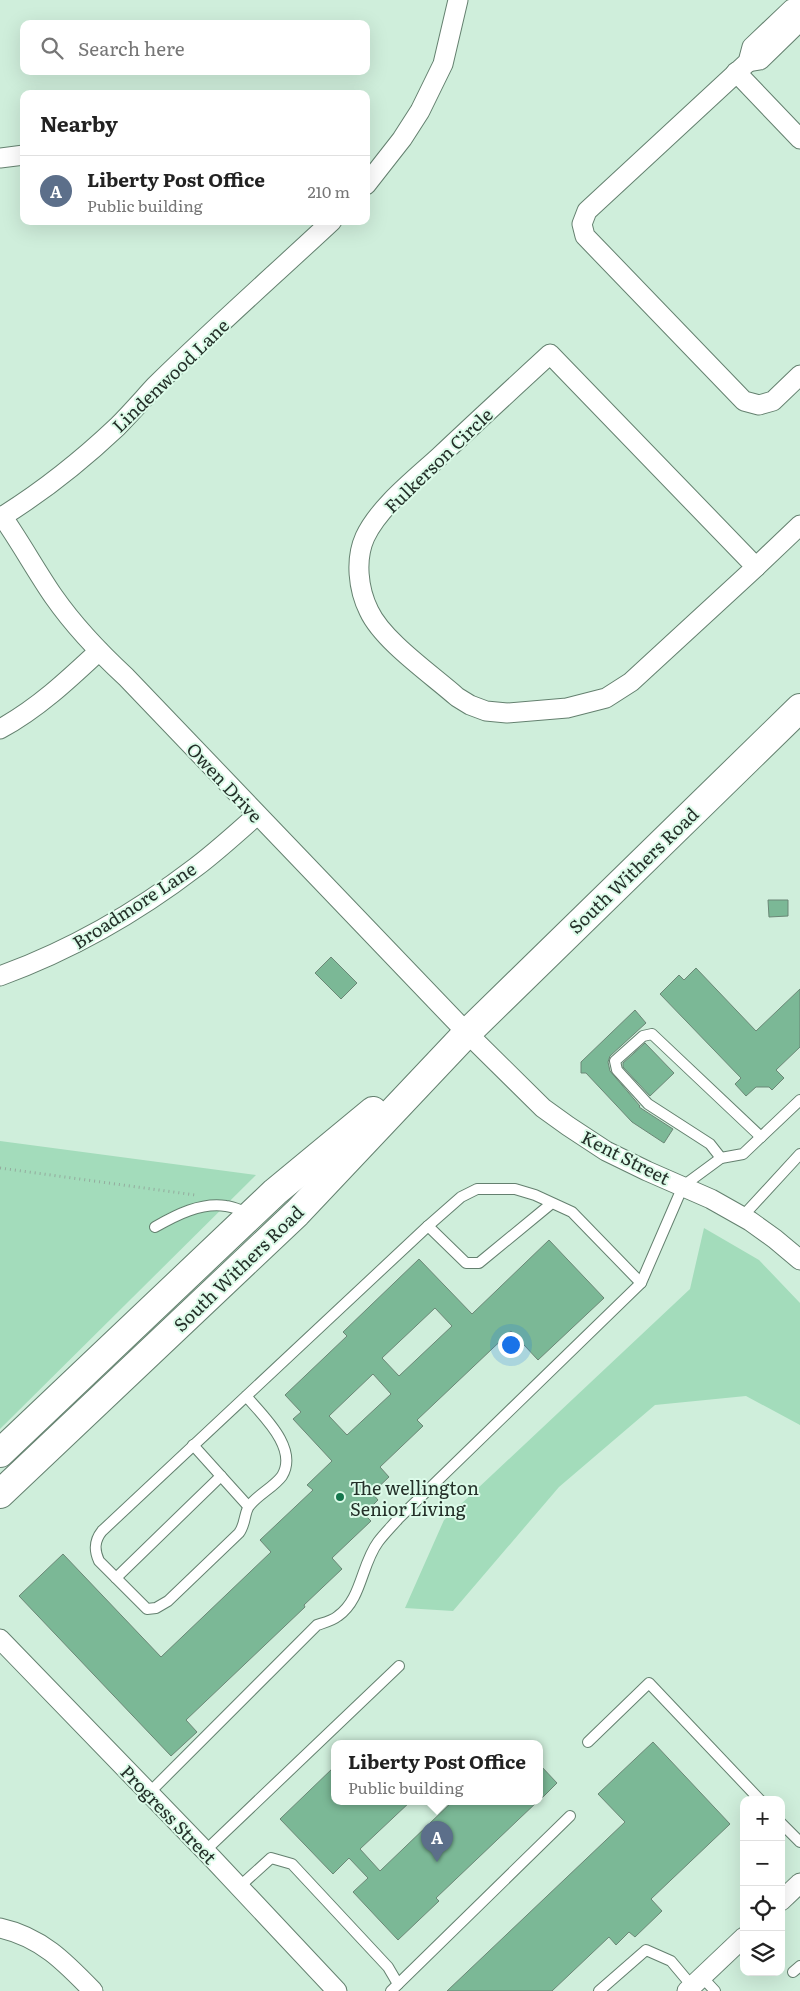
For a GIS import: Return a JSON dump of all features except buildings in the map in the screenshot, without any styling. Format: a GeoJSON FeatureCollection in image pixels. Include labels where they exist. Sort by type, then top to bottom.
{"type":"FeatureCollection","features":[{"type":"Feature","properties":{"kind":"main road","name":"South Withers Road"},"geometry":{"type":"LineString","coordinates":[[0,1494],[297,1214],[467,1033],[800,708]]}},
{"type":"Feature","properties":{"kind":"main road","name":"South Withers Road"},"geometry":{"type":"LineString","coordinates":[[0,1453],[275,1192],[467,1033]]}},
{"type":"Feature","properties":{"kind":"street"},"geometry":{"type":"LineString","coordinates":[[370,180],[402,138],[420,110],[443,64],[458,0]]}},
{"type":"Feature","properties":{"kind":"street"},"geometry":{"type":"LineString","coordinates":[[800,8],[792,9],[752,47],[742,67],[587,211],[582,224],[585,236],[744,401],[759,405],[773,401],[800,374]]}},
{"type":"Feature","properties":{"kind":"street"},"geometry":{"type":"LineString","coordinates":[[742,67],[760,60],[800,21]]}},
{"type":"Feature","properties":{"kind":"street"},"geometry":{"type":"LineString","coordinates":[[742,67],[800,139]]}},
{"type":"Feature","properties":{"kind":"street"},"geometry":{"type":"LineString","coordinates":[[0,158],[20,156]]}},
{"type":"Feature","properties":{"kind":"street","name":"Lindenwood Lane"},"geometry":{"type":"LineString","coordinates":[[1,517],[47,486],[88,453],[156,385],[328,225]]}},
{"type":"Feature","properties":{"kind":"street","name":"Fulkerson Circle"},"geometry":{"type":"LineString","coordinates":[[756,567],[550,354],[394,499],[365,537],[359,566],[361,588],[368,610],[380,629],[457,697],[470,705],[486,711],[507,713],[560,709],[606,698],[631,682],[756,567],[800,525]]}},
{"type":"Feature","properties":{"kind":"street","name":"Owen Drive"},"geometry":{"type":"LineString","coordinates":[[1,517],[25,549],[54,597],[79,631],[126,677],[467,1033]]}},
{"type":"Feature","properties":{"kind":"street"},"geometry":{"type":"LineString","coordinates":[[0,729],[34,707],[99,652]]}},
{"type":"Feature","properties":{"kind":"street","name":"Broadmore Lane"},"geometry":{"type":"LineString","coordinates":[[0,976],[66,949],[116,921],[196,867],[257,815]]}},
{"type":"Feature","properties":{"kind":"street","name":"Kent Street"},"geometry":{"type":"LineString","coordinates":[[467,1033],[532,1098],[568,1126],[606,1151],[711,1199],[742,1216],[799,1256]]}},
{"type":"Feature","properties":{"kind":"street","name":"Progress Street"},"geometry":{"type":"LineString","coordinates":[[0,1639],[337,1991]]}},
{"type":"Feature","properties":{"kind":"street"},"geometry":{"type":"LineString","coordinates":[[785,1897],[800,1883]]}},
{"type":"Feature","properties":{"kind":"street"},"geometry":{"type":"LineString","coordinates":[[0,1928],[45,1946],[64,1960],[93,1991]]}},
{"type":"Feature","properties":{"kind":"street"},"geometry":{"type":"LineString","coordinates":[[694,1985],[740,1941]]}},
{"type":"Feature","properties":{"kind":"lane"},"geometry":{"type":"LineString","coordinates":[[721,1158],[710,1144],[648,1104],[617,1070],[615,1061],[644,1036],[652,1034],[761,1137]]}},
{"type":"Feature","properties":{"kind":"lane"},"geometry":{"type":"LineString","coordinates":[[149,1793],[316,1625],[337,1617],[347,1608],[354,1599],[366,1565],[377,1542],[393,1524],[641,1282],[683,1186],[721,1158],[743,1154],[800,1100]]}},
{"type":"Feature","properties":{"kind":"lane"},"geometry":{"type":"LineString","coordinates":[[742,1216],[800,1154]]}},
{"type":"Feature","properties":{"kind":"lane"},"geometry":{"type":"LineString","coordinates":[[246,1396],[276,1431],[282,1442],[286,1463],[280,1478],[248,1506],[245,1526],[239,1533],[168,1601],[156,1608],[147,1609],[99,1562],[95,1552],[98,1536],[246,1396],[428,1226],[461,1197],[477,1189],[515,1188],[572,1212],[641,1282]]}},
{"type":"Feature","properties":{"kind":"lane"},"geometry":{"type":"LineString","coordinates":[[428,1226],[466,1263],[479,1263],[552,1203]]}},
{"type":"Feature","properties":{"kind":"lane"},"geometry":{"type":"LineString","coordinates":[[155,1227],[180,1213],[206,1206],[226,1206],[252,1214]]}},
{"type":"Feature","properties":{"kind":"lane"},"geometry":{"type":"LineString","coordinates":[[193,1446],[248,1506]]}},
{"type":"Feature","properties":{"kind":"lane"},"geometry":{"type":"LineString","coordinates":[[116,1578],[221,1476]]}},
{"type":"Feature","properties":{"kind":"lane"},"geometry":{"type":"LineString","coordinates":[[205,1851],[399,1666]]}},
{"type":"Feature","properties":{"kind":"lane"},"geometry":{"type":"LineString","coordinates":[[588,1742],[649,1683],[756,1796]]}},
{"type":"Feature","properties":{"kind":"lane"},"geometry":{"type":"LineString","coordinates":[[238,1887],[271,1858],[292,1864],[388,1967],[394,1988],[570,1816]]}},
{"type":"Feature","properties":{"kind":"lane"},"geometry":{"type":"LineString","coordinates":[[785,1826],[800,1842]]}},
{"type":"Feature","properties":{"kind":"lane"},"geometry":{"type":"LineString","coordinates":[[599,1991],[646,1950],[671,1960],[694,1985],[714,1991]]}},
{"type":"Feature","properties":{"kind":"path"},"geometry":{"type":"LineString","coordinates":[[0,1168],[202,1196]]}},
{"type":"Feature","properties":{"kind":"green space"},"geometry":{"type":"Polygon","coordinates":[[[0,1141],[256,1175],[0,1429],[0,1141]]]}},
{"type":"Feature","properties":{"kind":"green space"},"geometry":{"type":"Polygon","coordinates":[[[704,1228],[759,1260],[800,1303],[800,1425],[746,1396],[655,1405],[559,1487],[453,1611],[405,1608],[444,1520],[690,1289],[704,1228]]]}},
{"type":"Feature","properties":{"kind":"place","name":"The wellington Senior Living"},"geometry":{"type":"Point","coordinates":[340,1497]}},
{"type":"Feature","properties":{"kind":"place","name":"Liberty Post Office"},"geometry":{"type":"Point","coordinates":[437,1862]}}]}
